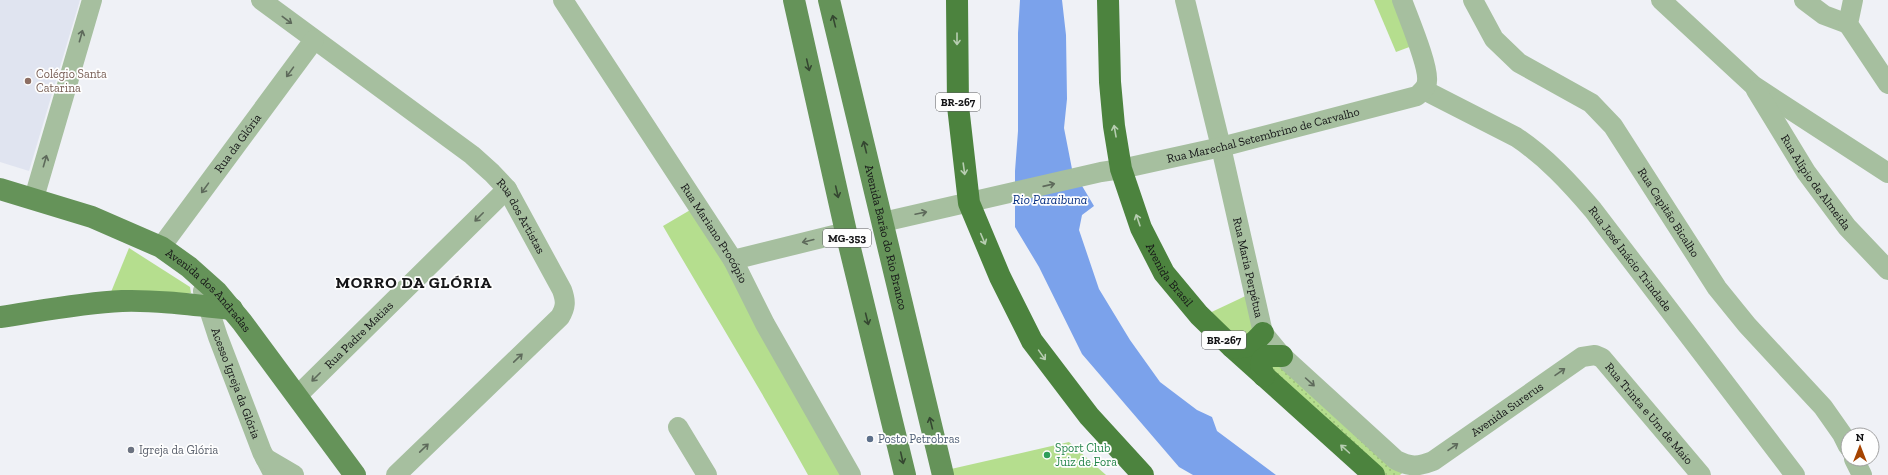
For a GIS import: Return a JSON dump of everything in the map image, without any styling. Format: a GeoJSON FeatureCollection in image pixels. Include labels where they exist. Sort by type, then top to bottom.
{"type":"FeatureCollection","features":[{"type":"Feature","properties":{"kind":"highway","name":"BR-267"},"geometry":{"type":"LineString","coordinates":[[957,0],[958,106],[976,202],[1000,277],[1032,341],[1089,416],[1143,475]]}},
{"type":"Feature","properties":{"kind":"highway","name":"Avenida Brasil"},"geometry":{"type":"LineString","coordinates":[[1108,0],[1110,82],[1114,126],[1111,171],[1164,273],[1199,314],[1232,347],[1271,363],[1374,475]]}},
{"type":"Feature","properties":{"kind":"highway"},"geometry":{"type":"LineString","coordinates":[[1232,347],[1244,348],[1251,346],[1263,333]]}},
{"type":"Feature","properties":{"kind":"highway"},"geometry":{"type":"LineString","coordinates":[[1263,333],[1271,363]]}},
{"type":"Feature","properties":{"kind":"main road","name":"MG-353"},"geometry":{"type":"LineString","coordinates":[[794,0],[846,232],[906,475]]}},
{"type":"Feature","properties":{"kind":"main road","name":"Avenida Barão do Rio Branco"},"geometry":{"type":"LineString","coordinates":[[829,0],[943,475]]}},
{"type":"Feature","properties":{"kind":"main road","name":"Avenida dos Andradas"},"geometry":{"type":"LineString","coordinates":[[0,189],[34,198],[92,217],[161,247],[189,267],[197,276],[217,292],[232,309],[355,475]]}},
{"type":"Feature","properties":{"kind":"main road"},"geometry":{"type":"LineString","coordinates":[[0,317],[87,304],[123,301],[176,303],[232,309]]}},
{"type":"Feature","properties":{"kind":"street"},"geometry":{"type":"LineString","coordinates":[[34,198],[92,0]]}},
{"type":"Feature","properties":{"kind":"street","name":"Rua dos Artistas"},"geometry":{"type":"LineString","coordinates":[[261,0],[472,155],[492,173],[507,189],[566,300],[560,317],[396,475]]}},
{"type":"Feature","properties":{"kind":"street","name":"Rua Mariano Procópio"},"geometry":{"type":"LineString","coordinates":[[563,0],[733,260],[769,331],[851,475]]}},
{"type":"Feature","properties":{"kind":"street","name":"Rua Maria Perpétua"},"geometry":{"type":"LineString","coordinates":[[1185,0],[1221,147],[1263,333]]}},
{"type":"Feature","properties":{"kind":"street"},"geometry":{"type":"LineString","coordinates":[[1402,0],[1425,67],[1428,82],[1424,90]]}},
{"type":"Feature","properties":{"kind":"street","name":"Rua Capitão Bicalho"},"geometry":{"type":"LineString","coordinates":[[1474,0],[1494,39],[1519,63],[1591,103],[1613,126],[1717,288],[1747,325],[1823,407],[1840,431]]}},
{"type":"Feature","properties":{"kind":"street"},"geometry":{"type":"LineString","coordinates":[[1661,0],[1754,86],[1888,173]]}},
{"type":"Feature","properties":{"kind":"street"},"geometry":{"type":"LineString","coordinates":[[1804,0],[1824,15],[1848,24],[1888,84]]}},
{"type":"Feature","properties":{"kind":"street"},"geometry":{"type":"LineString","coordinates":[[1848,24],[1853,0]]}},
{"type":"Feature","properties":{"kind":"street","name":"Rua da Glória"},"geometry":{"type":"LineString","coordinates":[[161,247],[314,40]]}},
{"type":"Feature","properties":{"kind":"street","name":"Rua Alípio de Almeida"},"geometry":{"type":"LineString","coordinates":[[1754,86],[1806,172],[1847,227],[1888,270]]}},
{"type":"Feature","properties":{"kind":"street","name":"Rua Marechal Setembrino de Carvalho"},"geometry":{"type":"LineString","coordinates":[[976,202],[1221,147],[1416,96],[1424,90]]}},
{"type":"Feature","properties":{"kind":"street","name":"Rua José Inácio Trindade"},"geometry":{"type":"LineString","coordinates":[[1424,90],[1516,136],[1530,146],[1569,183],[1593,210],[1795,475]]}},
{"type":"Feature","properties":{"kind":"street","name":"Rua Padre Matias"},"geometry":{"type":"LineString","coordinates":[[297,396],[507,189]]}},
{"type":"Feature","properties":{"kind":"street"},"geometry":{"type":"LineString","coordinates":[[883,222],[976,202]]}},
{"type":"Feature","properties":{"kind":"street"},"geometry":{"type":"LineString","coordinates":[[733,260],[846,232]]}},
{"type":"Feature","properties":{"kind":"street","name":"Acesso Igreja da Glória"},"geometry":{"type":"LineString","coordinates":[[197,276],[270,466],[294,475]]}},
{"type":"Feature","properties":{"kind":"street","name":"Avenida Surerus"},"geometry":{"type":"LineString","coordinates":[[1271,363],[1396,460],[1408,466],[1420,466],[1432,461],[1582,357],[1595,355]]}},
{"type":"Feature","properties":{"kind":"street","name":"Rua Trinta e Um de Maio"},"geometry":{"type":"LineString","coordinates":[[1595,355],[1602,358],[1701,475]]}},
{"type":"Feature","properties":{"kind":"street"},"geometry":{"type":"LineString","coordinates":[[678,427],[707,475]]}},
{"type":"Feature","properties":{"kind":"shaded area","name":"Colégio Santa Catarina"},"geometry":{"type":"Polygon","coordinates":[[[0,0],[80,0],[29,171],[0,162],[0,0]]]}},
{"type":"Feature","properties":{"kind":"green space"},"geometry":{"type":"Polygon","coordinates":[[[1374,0],[1395,0],[1412,46],[1396,52],[1374,0]]]}},
{"type":"Feature","properties":{"kind":"green space"},"geometry":{"type":"Polygon","coordinates":[[[697,206],[851,475],[808,475],[755,381],[663,226],[697,206]]]}},
{"type":"Feature","properties":{"kind":"green space"},"geometry":{"type":"Polygon","coordinates":[[[129,248],[190,287],[191,293],[109,297],[129,248]]]}},
{"type":"Feature","properties":{"kind":"green space"},"geometry":{"type":"Polygon","coordinates":[[[1254,292],[1251,346],[1201,317],[1254,292]]]}},
{"type":"Feature","properties":{"kind":"green space"},"geometry":{"type":"Polygon","coordinates":[[[1267,356],[1403,472],[1400,475],[1374,475],[1262,360],[1267,356]]]}},
{"type":"Feature","properties":{"kind":"green space","name":"Sport Club Juiz de Fora"},"geometry":{"type":"Polygon","coordinates":[[[1069,442],[1106,475],[952,475],[951,469],[1069,442]]]}},
{"type":"Feature","properties":{"kind":"water","name":"Rio Paraibuna"},"geometry":{"type":"Polygon","coordinates":[[[1020,0],[1062,0],[1066,35],[1067,99],[1064,128],[1072,169],[1094,206],[1082,215],[1079,230],[1099,289],[1130,340],[1160,382],[1197,410],[1212,417],[1217,431],[1276,475],[1193,475],[1179,467],[1082,354],[1039,267],[1015,227],[1015,171],[1018,131],[1018,33],[1020,0]]]}},
{"type":"Feature","properties":{"kind":"place","name":"Colégio Santa Catarina"},"geometry":{"type":"Point","coordinates":[28,81]}},
{"type":"Feature","properties":{"kind":"place","name":"Posto Petrobras"},"geometry":{"type":"Point","coordinates":[870,439]}},
{"type":"Feature","properties":{"kind":"place","name":"Igreja da Glória"},"geometry":{"type":"Point","coordinates":[131,450]}},
{"type":"Feature","properties":{"kind":"place","name":"Sport Club Juiz de Fora"},"geometry":{"type":"Point","coordinates":[1047,455]}},
{"type":"Feature","properties":{"kind":"district","name":"MORRO DA GLÓRIA"},"geometry":{"type":"Point","coordinates":[414,282]}}]}
